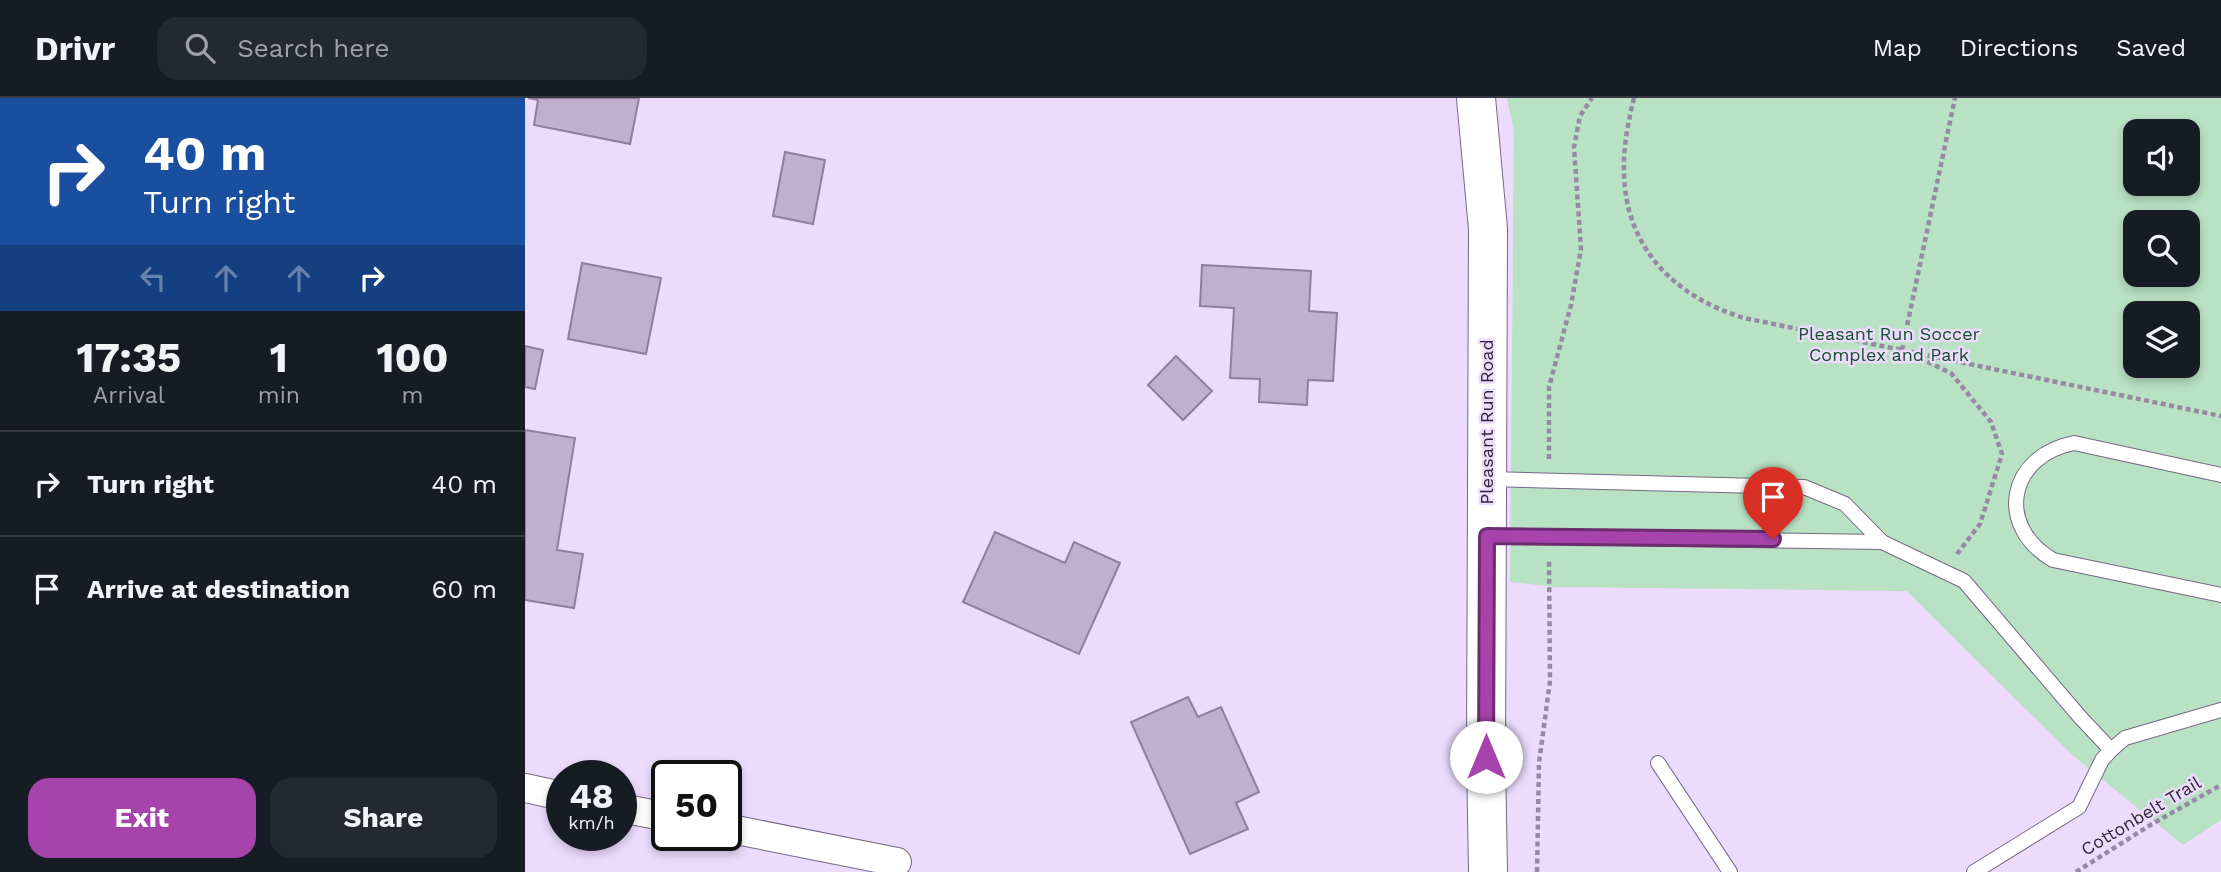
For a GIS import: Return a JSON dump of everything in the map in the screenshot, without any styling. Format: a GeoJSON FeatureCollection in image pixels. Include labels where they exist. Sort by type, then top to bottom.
{"type":"FeatureCollection","features":[{"type":"Feature","properties":{"kind":"main road","name":"Pleasant Run Road"},"geometry":{"type":"LineString","coordinates":[[1476,98],[1488,229],[1486,757],[1489,872]]}},
{"type":"Feature","properties":{"kind":"street"},"geometry":{"type":"LineString","coordinates":[[525,789],[546,793]]}},
{"type":"Feature","properties":{"kind":"street"},"geometry":{"type":"LineString","coordinates":[[742,831],[897,862]]}},
{"type":"Feature","properties":{"kind":"lane"},"geometry":{"type":"LineString","coordinates":[[2221,475],[2074,443],[2056,446],[2028,466],[2020,481],[2016,498],[2021,528],[2029,542],[2053,560],[2221,595]]}},
{"type":"Feature","properties":{"kind":"lane"},"geometry":{"type":"LineString","coordinates":[[1487,479],[1804,487],[1845,504],[1882,542],[1964,581],[2111,750]]}},
{"type":"Feature","properties":{"kind":"lane"},"geometry":{"type":"LineString","coordinates":[[1487,536],[1882,542]]}},
{"type":"Feature","properties":{"kind":"lane"},"geometry":{"type":"LineString","coordinates":[[1974,872],[2079,807],[2102,760],[2126,738],[2221,710]]}},
{"type":"Feature","properties":{"kind":"lane"},"geometry":{"type":"LineString","coordinates":[[1658,763],[1730,872]]}},
{"type":"Feature","properties":{"kind":"path"},"geometry":{"type":"LineString","coordinates":[[1633,98],[1625,140],[1623,174],[1627,203],[1636,231],[1648,255],[1694,297],[1721,311],[1744,318],[2221,416]]}},
{"type":"Feature","properties":{"kind":"path"},"geometry":{"type":"LineString","coordinates":[[1902,350],[1955,98]]}},
{"type":"Feature","properties":{"kind":"path"},"geometry":{"type":"LineString","coordinates":[[1902,350],[1951,373],[1991,422],[2002,454],[1980,524],[1942,570]]}},
{"type":"Feature","properties":{"kind":"path","name":"Cottonbelt Trail"},"geometry":{"type":"LineString","coordinates":[[2076,872],[2221,785]]}},
{"type":"Feature","properties":{"kind":"green space","name":"Pleasant Run Soccer Complex and Park"},"geometry":{"type":"Polygon","coordinates":[[[1507,98],[2221,98],[2221,820],[2183,845],[2070,753],[1907,591],[1556,587],[1510,582],[1514,132],[1507,98]]]}},
{"type":"Feature","properties":{"kind":"building"},"geometry":{"type":"Polygon","coordinates":[[[528,98],[639,98],[630,144],[534,125],[538,100],[528,98]]]}},
{"type":"Feature","properties":{"kind":"building"},"geometry":{"type":"Polygon","coordinates":[[[785,152],[825,160],[813,224],[773,216],[785,152]]]}},
{"type":"Feature","properties":{"kind":"building"},"geometry":{"type":"Polygon","coordinates":[[[582,263],[661,278],[646,354],[568,339],[582,263]]]}},
{"type":"Feature","properties":{"kind":"building"},"geometry":{"type":"Polygon","coordinates":[[[1202,265],[1311,271],[1309,311],[1337,313],[1333,381],[1308,380],[1307,405],[1259,402],[1260,379],[1230,378],[1234,308],[1200,306],[1202,265]]]}},
{"type":"Feature","properties":{"kind":"building"},"geometry":{"type":"Polygon","coordinates":[[[525,346],[543,350],[535,389],[525,387],[525,346]]]}},
{"type":"Feature","properties":{"kind":"building"},"geometry":{"type":"Polygon","coordinates":[[[1176,356],[1212,391],[1183,420],[1148,385],[1176,356]]]}},
{"type":"Feature","properties":{"kind":"building"},"geometry":{"type":"Polygon","coordinates":[[[525,430],[575,438],[557,550],[583,554],[574,608],[525,600],[525,430]]]}},
{"type":"Feature","properties":{"kind":"building"},"geometry":{"type":"Polygon","coordinates":[[[995,532],[1065,563],[1074,542],[1120,563],[1079,654],[963,602],[995,532]]]}},
{"type":"Feature","properties":{"kind":"building"},"geometry":{"type":"Polygon","coordinates":[[[1188,697],[1198,717],[1221,707],[1259,792],[1236,803],[1248,829],[1190,854],[1131,722],[1188,697]]]}},
{"type":"Feature","properties":{"kind":"route"},"geometry":{"type":"LineString","coordinates":[[1486,757],[1487,536],[1773,539]]}}]}
